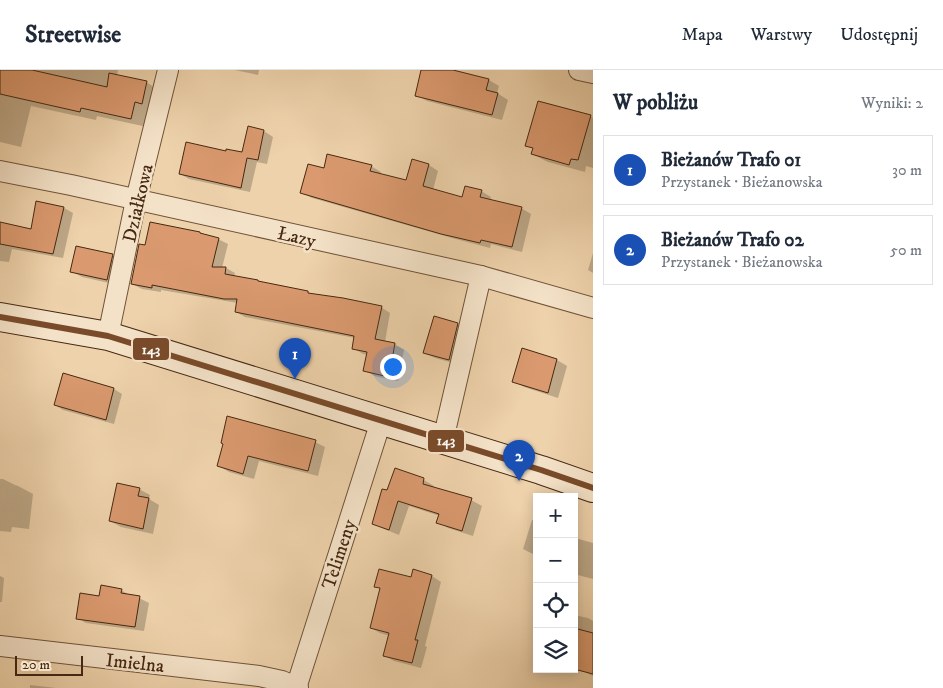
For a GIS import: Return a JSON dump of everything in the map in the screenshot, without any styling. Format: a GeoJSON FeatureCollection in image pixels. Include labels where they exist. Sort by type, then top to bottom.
{"type":"FeatureCollection","features":[{"type":"Feature","properties":{"kind":"street","name":"Działkowa"},"geometry":{"type":"LineString","coordinates":[[108,336],[136,200],[168,70]]}},
{"type":"Feature","properties":{"kind":"street"},"geometry":{"type":"LineString","coordinates":[[579,70],[593,74]]}},
{"type":"Feature","properties":{"kind":"street","name":"Łazy"},"geometry":{"type":"LineString","coordinates":[[0,171],[72,185],[481,276],[593,308]]}},
{"type":"Feature","properties":{"kind":"street"},"geometry":{"type":"LineString","coordinates":[[443,440],[481,276]]}},
{"type":"Feature","properties":{"kind":"street"},"geometry":{"type":"LineString","coordinates":[[0,317],[108,336],[542,470],[593,488]]}},
{"type":"Feature","properties":{"kind":"street","name":"Telimeny"},"geometry":{"type":"LineString","coordinates":[[297,688],[380,421]]}},
{"type":"Feature","properties":{"kind":"street","name":"Imielna"},"geometry":{"type":"LineString","coordinates":[[0,646],[259,676],[282,681],[297,688]]}},
{"type":"Feature","properties":{"kind":"building"},"geometry":{"type":"Polygon","coordinates":[[[0,70],[32,70],[107,87],[109,73],[147,81],[142,104],[135,102],[131,119],[81,108],[80,112],[0,94],[0,70]]]}},
{"type":"Feature","properties":{"kind":"building"},"geometry":{"type":"Polygon","coordinates":[[[421,70],[453,70],[489,79],[486,90],[498,93],[492,115],[415,96],[421,70]]]}},
{"type":"Feature","properties":{"kind":"building"},"geometry":{"type":"Polygon","coordinates":[[[538,101],[591,115],[578,160],[571,159],[569,165],[531,154],[533,148],[525,146],[538,101]]]}},
{"type":"Feature","properties":{"kind":"building"},"geometry":{"type":"Polygon","coordinates":[[[248,126],[264,130],[258,160],[247,158],[241,188],[179,174],[186,142],[226,151],[226,149],[242,152],[248,126]]]}},
{"type":"Feature","properties":{"kind":"building"},"geometry":{"type":"Polygon","coordinates":[[[327,154],[372,165],[370,171],[406,180],[412,159],[429,164],[423,186],[462,197],[465,186],[482,190],[480,197],[522,207],[512,247],[481,240],[480,243],[441,234],[300,193],[308,164],[324,168],[327,154]]]}},
{"type":"Feature","properties":{"kind":"building"},"geometry":{"type":"Polygon","coordinates":[[[36,201],[64,207],[53,254],[0,244],[0,222],[31,229],[36,201]]]}},
{"type":"Feature","properties":{"kind":"building"},"geometry":{"type":"Polygon","coordinates":[[[150,222],[200,232],[219,238],[212,267],[226,267],[225,274],[308,291],[308,293],[382,306],[375,339],[395,343],[389,377],[363,371],[367,352],[352,349],[354,336],[235,312],[237,299],[224,299],[152,285],[152,288],[131,284],[139,244],[145,245],[150,222]]]}},
{"type":"Feature","properties":{"kind":"building"},"geometry":{"type":"Polygon","coordinates":[[[76,246],[113,254],[107,280],[70,272],[76,246]]]}},
{"type":"Feature","properties":{"kind":"building"},"geometry":{"type":"Polygon","coordinates":[[[434,316],[458,323],[449,360],[423,353],[434,316]]]}},
{"type":"Feature","properties":{"kind":"building"},"geometry":{"type":"Polygon","coordinates":[[[522,348],[557,359],[548,393],[512,382],[522,348]]]}},
{"type":"Feature","properties":{"kind":"building"},"geometry":{"type":"Polygon","coordinates":[[[63,373],[114,388],[106,420],[54,405],[63,373]]]}},
{"type":"Feature","properties":{"kind":"building"},"geometry":{"type":"Polygon","coordinates":[[[227,416],[316,440],[308,471],[248,456],[243,474],[217,466],[223,444],[221,443],[227,416]]]}},
{"type":"Feature","properties":{"kind":"building"},"geometry":{"type":"Polygon","coordinates":[[[395,468],[424,478],[423,484],[472,498],[462,531],[436,523],[439,514],[398,501],[389,530],[372,524],[382,489],[387,490],[395,468]]]}},
{"type":"Feature","properties":{"kind":"building"},"geometry":{"type":"Polygon","coordinates":[[[117,483],[140,488],[138,496],[149,498],[143,529],[109,521],[117,483]]]}},
{"type":"Feature","properties":{"kind":"building"},"geometry":{"type":"Polygon","coordinates":[[[379,569],[411,577],[413,569],[432,575],[415,640],[418,640],[412,663],[383,656],[389,633],[370,628],[380,588],[374,587],[379,569]]]}},
{"type":"Feature","properties":{"kind":"building"},"geometry":{"type":"Polygon","coordinates":[[[101,585],[122,589],[121,593],[140,596],[135,627],[76,619],[80,593],[99,596],[101,585]]]}},
{"type":"Feature","properties":{"kind":"building"},"geometry":{"type":"Polygon","coordinates":[[[578,629],[593,633],[593,674],[578,670],[578,629]]]}},
{"type":"Feature","properties":{"kind":"transit line","name":"143"},"geometry":{"type":"LineString","coordinates":[[0,317],[108,336],[541,470],[593,488]]}},
{"type":"Feature","properties":{"kind":"place","name":"Bieżanów Trafo 01"},"geometry":{"type":"Point","coordinates":[295,379]}},
{"type":"Feature","properties":{"kind":"place","name":"Bieżanów Trafo 02"},"geometry":{"type":"Point","coordinates":[519,481]}}]}
